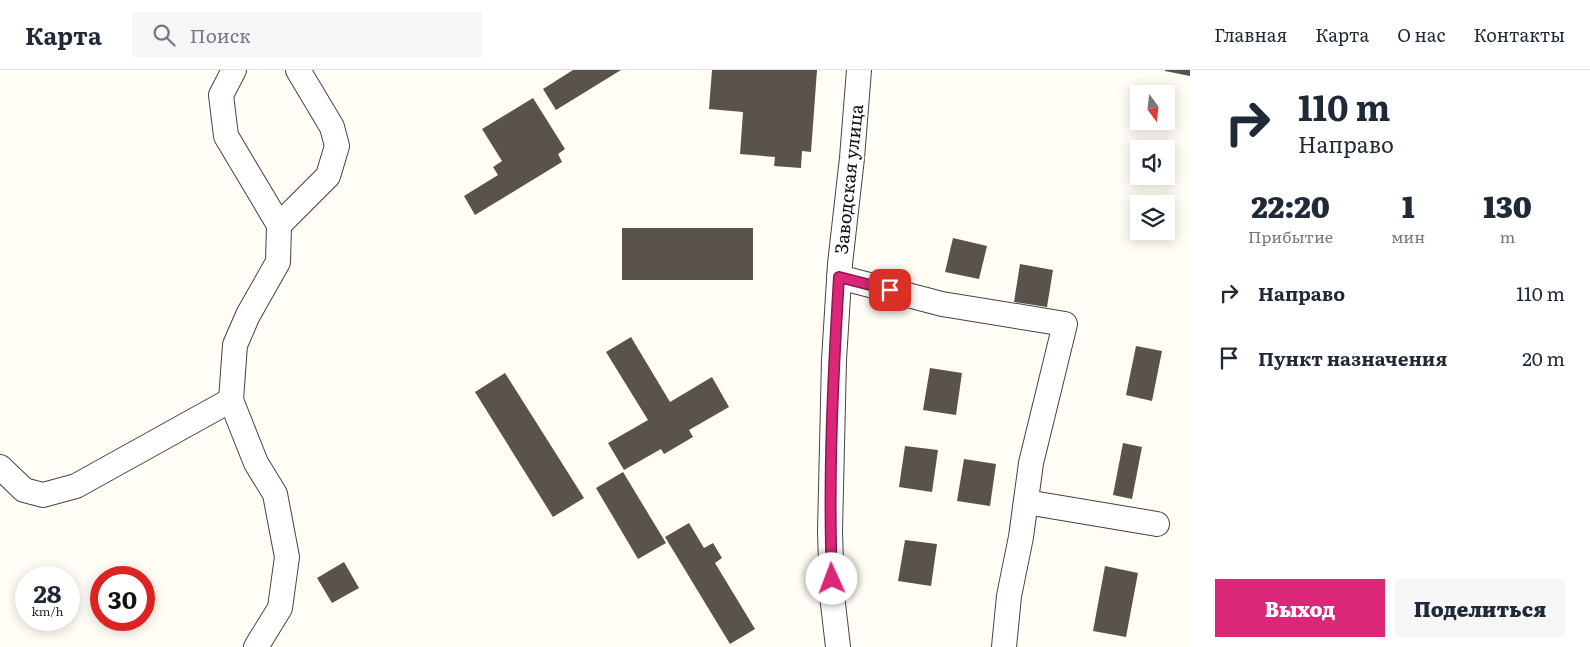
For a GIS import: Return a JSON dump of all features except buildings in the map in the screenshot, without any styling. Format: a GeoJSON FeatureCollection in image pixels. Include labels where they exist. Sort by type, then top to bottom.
{"type":"FeatureCollection","features":[{"type":"Feature","properties":{"kind":"street"},"geometry":{"type":"LineString","coordinates":[[234,70],[222,95],[226,136],[279,225],[278,262],[248,315],[235,344],[231,400],[256,462],[275,494],[287,557],[280,608],[256,647]]}},
{"type":"Feature","properties":{"kind":"street"},"geometry":{"type":"LineString","coordinates":[[279,225],[328,176],[337,146],[332,127],[298,70]]}},
{"type":"Feature","properties":{"kind":"street","name":"Заводская улица"},"geometry":{"type":"LineString","coordinates":[[838,647],[832,595],[830,531],[834,360],[839,277],[859,70]]}},
{"type":"Feature","properties":{"kind":"street"},"geometry":{"type":"LineString","coordinates":[[839,277],[942,304],[1065,324],[1031,463],[1009,596],[1004,647]]}},
{"type":"Feature","properties":{"kind":"street"},"geometry":{"type":"LineString","coordinates":[[0,468],[24,490],[43,495],[76,486],[231,400]]}},
{"type":"Feature","properties":{"kind":"street"},"geometry":{"type":"LineString","coordinates":[[1026,502],[1157,524]]}},
{"type":"Feature","properties":{"kind":"route"},"geometry":{"type":"LineString","coordinates":[[832,579],[830,531],[834,360],[839,277],[890,290]]}}]}
